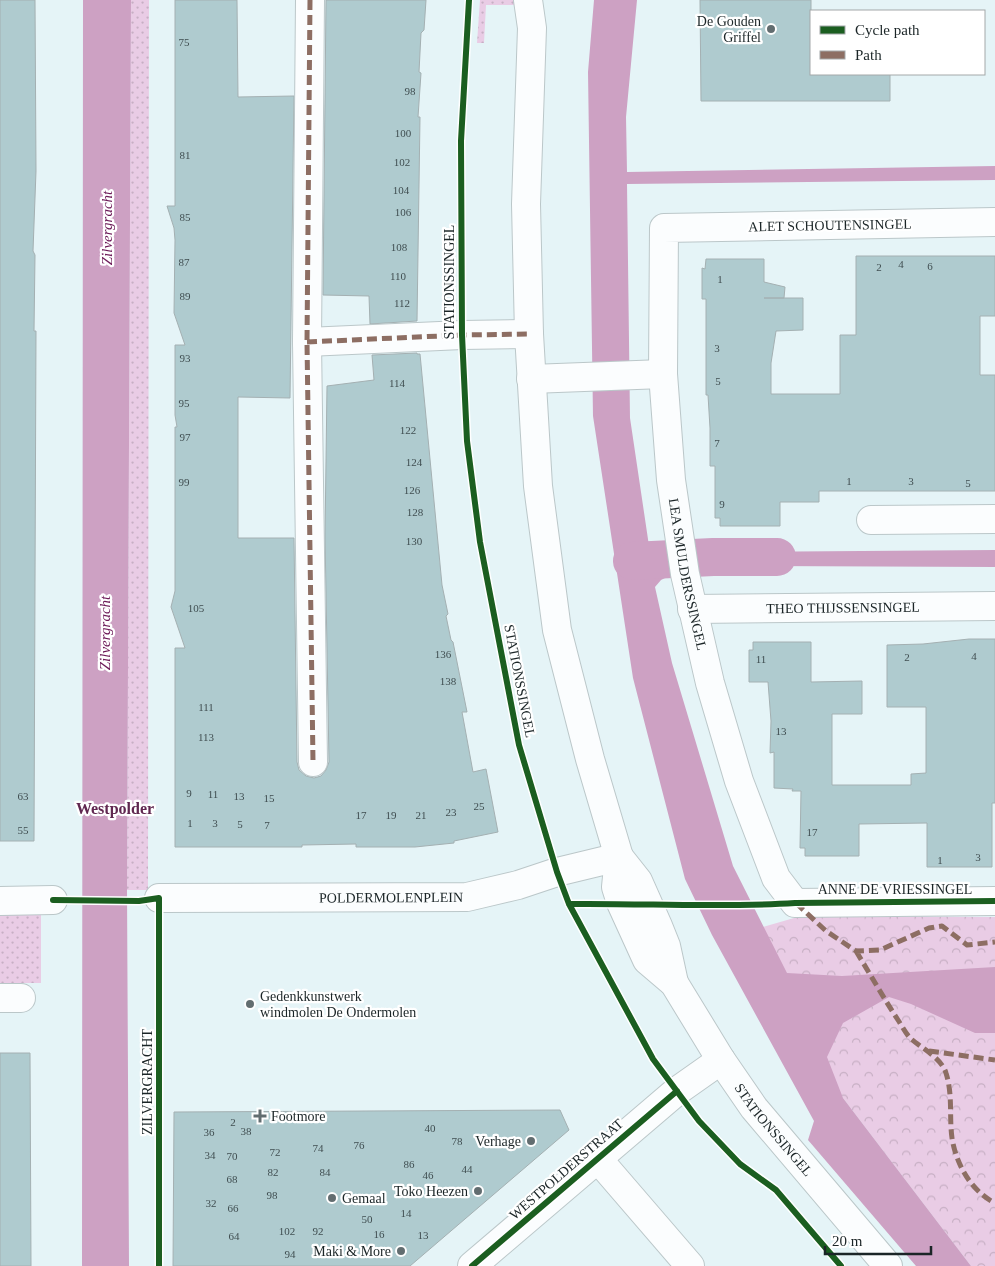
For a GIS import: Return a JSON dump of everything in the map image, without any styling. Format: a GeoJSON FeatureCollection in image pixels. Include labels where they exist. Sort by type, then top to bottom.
{"type":"FeatureCollection","features":[{"type":"Feature","properties":{"kind":"street"},"geometry":{"type":"LineString","coordinates":[[310,0],[307,342],[313,762]]}},
{"type":"Feature","properties":{"kind":"street","name":"STATIONSSINGEL"},"geometry":{"type":"LineString","coordinates":[[528,0],[532,28],[526,204],[529,334],[538,486],[557,630],[590,760],[619,857],[616,887],[621,903],[647,960],[674,983],[721,1060],[754,1108],[888,1266]]}},
{"type":"Feature","properties":{"kind":"street","name":"STATIONSSINGEL"},"geometry":{"type":"LineString","coordinates":[[532,28],[540,0]]}},
{"type":"Feature","properties":{"kind":"street","name":"ALET SCHOUTENSINGEL"},"geometry":{"type":"LineString","coordinates":[[664,228],[995,222]]}},
{"type":"Feature","properties":{"kind":"street","name":"LEA SMULDERSSINGEL"},"geometry":{"type":"LineString","coordinates":[[664,228],[663,374],[671,480],[692,609],[710,683],[739,782],[776,878],[795,902]]}},
{"type":"Feature","properties":{"kind":"street"},"geometry":{"type":"LineString","coordinates":[[307,342],[529,334]]}},
{"type":"Feature","properties":{"kind":"street"},"geometry":{"type":"LineString","coordinates":[[531,379],[663,374]]}},
{"type":"Feature","properties":{"kind":"street"},"geometry":{"type":"LineString","coordinates":[[871,520],[995,519]]}},
{"type":"Feature","properties":{"kind":"street","name":"THEO THIJSSENSINGEL"},"geometry":{"type":"LineString","coordinates":[[692,609],[995,606]]}},
{"type":"Feature","properties":{"kind":"street","name":"POLDERMOLENPLEIN"},"geometry":{"type":"LineString","coordinates":[[159,898],[467,897],[619,857]]}},
{"type":"Feature","properties":{"kind":"street"},"geometry":{"type":"LineString","coordinates":[[0,901],[53,900]]}},
{"type":"Feature","properties":{"kind":"street","name":"ANNE DE VRIESSINGEL"},"geometry":{"type":"LineString","coordinates":[[795,902],[995,901]]}},
{"type":"Feature","properties":{"kind":"street","name":"WESTPOLDERSTRAAT"},"geometry":{"type":"LineString","coordinates":[[472,1266],[676,1091],[721,1060]]}},
{"type":"Feature","properties":{"kind":"street"},"geometry":{"type":"LineString","coordinates":[[597,1158],[690,1266]]}},
{"type":"Feature","properties":{"kind":"green space"},"geometry":{"type":"Polygon","coordinates":[[[131,0],[149,0],[148,890],[127,890],[131,0]]]}},
{"type":"Feature","properties":{"kind":"green space"},"geometry":{"type":"Polygon","coordinates":[[[480,0],[514,0],[514,5],[486,5],[484,43],[477,43],[480,0]]]}},
{"type":"Feature","properties":{"kind":"green space"},"geometry":{"type":"Polygon","coordinates":[[[0,912],[41,913],[41,983],[0,983],[0,912]]]}},
{"type":"Feature","properties":{"kind":"green space"},"geometry":{"type":"Polygon","coordinates":[[[801,916],[995,917],[995,1266],[971,1266],[843,1098],[752,930],[801,916]]]}},
{"type":"Feature","properties":{"kind":"water","name":"Zilvergracht"},"geometry":{"type":"Polygon","coordinates":[[[83,0],[131,0],[127,890],[129,1266],[82,1266],[83,0]]]}},
{"type":"Feature","properties":{"kind":"water"},"geometry":{"type":"Polygon","coordinates":[[[594,0],[637,0],[626,117],[627,172],[995,166],[995,180],[627,184],[630,418],[649,546],[656,550],[664,549],[669,576],[661,580],[655,587],[672,663],[733,866],[787,973],[842,976],[995,967],[995,1033],[975,1033],[911,1004],[889,997],[843,1023],[827,1057],[843,1098],[971,1266],[916,1266],[808,1140],[814,1121],[712,935],[685,879],[633,678],[593,416],[588,72],[594,0]]]}},
{"type":"Feature","properties":{"kind":"water"},"geometry":{"type":"Polygon","coordinates":[[[995,550],[995,567],[729,566],[723,552],[995,550]]]}},
{"type":"Feature","properties":{"kind":"building"},"geometry":{"type":"Polygon","coordinates":[[[0,0],[35,0],[36,171],[33,251],[35,255],[34,331],[36,331],[34,841],[0,841],[0,0]]]}},
{"type":"Feature","properties":{"kind":"building"},"geometry":{"type":"Polygon","coordinates":[[[175,0],[237,0],[238,97],[294,96],[290,398],[238,397],[238,538],[294,538],[297,762],[299,770],[306,776],[314,778],[321,776],[329,762],[325,537],[327,386],[374,380],[372,355],[417,353],[420,354],[442,585],[448,614],[446,616],[467,712],[462,712],[473,772],[486,769],[498,832],[454,841],[454,843],[415,847],[356,847],[356,844],[302,845],[302,847],[175,847],[175,648],[185,648],[171,607],[175,591],[175,427],[177,427],[175,415],[175,345],[185,345],[174,313],[175,240],[174,228],[167,206],[175,206],[175,0]]]}},
{"type":"Feature","properties":{"kind":"building"},"geometry":{"type":"Polygon","coordinates":[[[326,0],[426,0],[424,30],[421,33],[419,72],[421,73],[418,117],[420,117],[417,321],[370,324],[369,296],[323,295],[326,0]]]}},
{"type":"Feature","properties":{"kind":"building"},"geometry":{"type":"Polygon","coordinates":[[[700,0],[811,0],[810,75],[890,75],[890,101],[701,101],[700,0]]]}},
{"type":"Feature","properties":{"kind":"building"},"geometry":{"type":"Polygon","coordinates":[[[856,256],[995,256],[995,316],[980,316],[980,375],[995,375],[995,491],[819,491],[819,502],[780,502],[780,526],[720,526],[720,518],[715,518],[715,466],[710,466],[710,428],[708,395],[706,395],[706,299],[702,299],[702,268],[705,269],[706,259],[764,259],[764,282],[785,287],[784,298],[803,298],[803,330],[776,331],[771,363],[771,394],[840,394],[840,335],[856,335],[856,256]]]}},
{"type":"Feature","properties":{"kind":"building"},"geometry":{"type":"Polygon","coordinates":[[[969,639],[995,639],[995,803],[992,803],[992,867],[927,867],[927,823],[859,824],[859,856],[805,856],[805,848],[800,848],[801,791],[774,788],[774,752],[770,753],[771,721],[768,682],[749,682],[749,650],[753,650],[753,642],[811,642],[811,682],[862,681],[862,714],[832,714],[832,785],[911,785],[911,774],[926,773],[926,707],[887,707],[887,645],[923,644],[969,639]]]}},
{"type":"Feature","properties":{"kind":"building"},"geometry":{"type":"Polygon","coordinates":[[[0,1053],[30,1053],[31,1266],[0,1266],[0,1053]]]}},
{"type":"Feature","properties":{"kind":"building","name":"Gemaal"},"geometry":{"type":"Polygon","coordinates":[[[560,1110],[569,1130],[410,1266],[173,1266],[174,1112],[560,1110]]]}},
{"type":"Feature","properties":{"kind":"waterway"},"geometry":{"type":"LineString","coordinates":[[632,561],[713,557],[777,557]]}},
{"type":"Feature","properties":{"kind":"marked path"},"geometry":{"type":"LineString","coordinates":[[310,0],[307,342],[313,762]]}},
{"type":"Feature","properties":{"kind":"marked path"},"geometry":{"type":"LineString","coordinates":[[307,342],[529,334]]}},
{"type":"Feature","properties":{"kind":"marked path"},"geometry":{"type":"LineString","coordinates":[[796,903],[826,931],[856,951],[880,950],[929,928],[942,926],[967,945],[995,942]]}},
{"type":"Feature","properties":{"kind":"marked path"},"geometry":{"type":"LineString","coordinates":[[856,951],[907,1035],[936,1058],[944,1068],[949,1089],[952,1138],[957,1157],[972,1184],[986,1198],[995,1203]]}},
{"type":"Feature","properties":{"kind":"marked path"},"geometry":{"type":"LineString","coordinates":[[929,1051],[995,1060]]}},
{"type":"Feature","properties":{"kind":"cycle path"},"geometry":{"type":"LineString","coordinates":[[469,0],[461,141],[462,335],[467,441],[480,542],[519,745],[557,872],[569,904],[653,1059],[699,1121],[740,1164],[776,1190],[841,1266]]}},
{"type":"Feature","properties":{"kind":"cycle path","name":"ZILVERGRACHT"},"geometry":{"type":"LineString","coordinates":[[53,900],[139,901],[159,898],[159,1266]]}},
{"type":"Feature","properties":{"kind":"cycle path"},"geometry":{"type":"LineString","coordinates":[[569,904],[738,905],[995,901]]}},
{"type":"Feature","properties":{"kind":"cycle path"},"geometry":{"type":"LineString","coordinates":[[472,1266],[677,1091]]}},
{"type":"Feature","properties":{"kind":"place","name":"De Gouden Griffel"},"geometry":{"type":"Point","coordinates":[771,29]}},
{"type":"Feature","properties":{"kind":"place","name":"Gedenkkunstwerk windmolen De Ondermolen"},"geometry":{"type":"Point","coordinates":[250,1004]}},
{"type":"Feature","properties":{"kind":"place","name":"Footmore"},"geometry":{"type":"Point","coordinates":[260,1116]}},
{"type":"Feature","properties":{"kind":"place","name":"Verhage"},"geometry":{"type":"Point","coordinates":[531,1141]}},
{"type":"Feature","properties":{"kind":"place","name":"Toko Heezen"},"geometry":{"type":"Point","coordinates":[478,1191]}},
{"type":"Feature","properties":{"kind":"place","name":"Gemaal"},"geometry":{"type":"Point","coordinates":[332,1198]}},
{"type":"Feature","properties":{"kind":"place","name":"Maki & More"},"geometry":{"type":"Point","coordinates":[401,1251]}},
{"type":"Feature","properties":{"kind":"district","name":"Westpolder"},"geometry":{"type":"Point","coordinates":[115,808]}}]}
